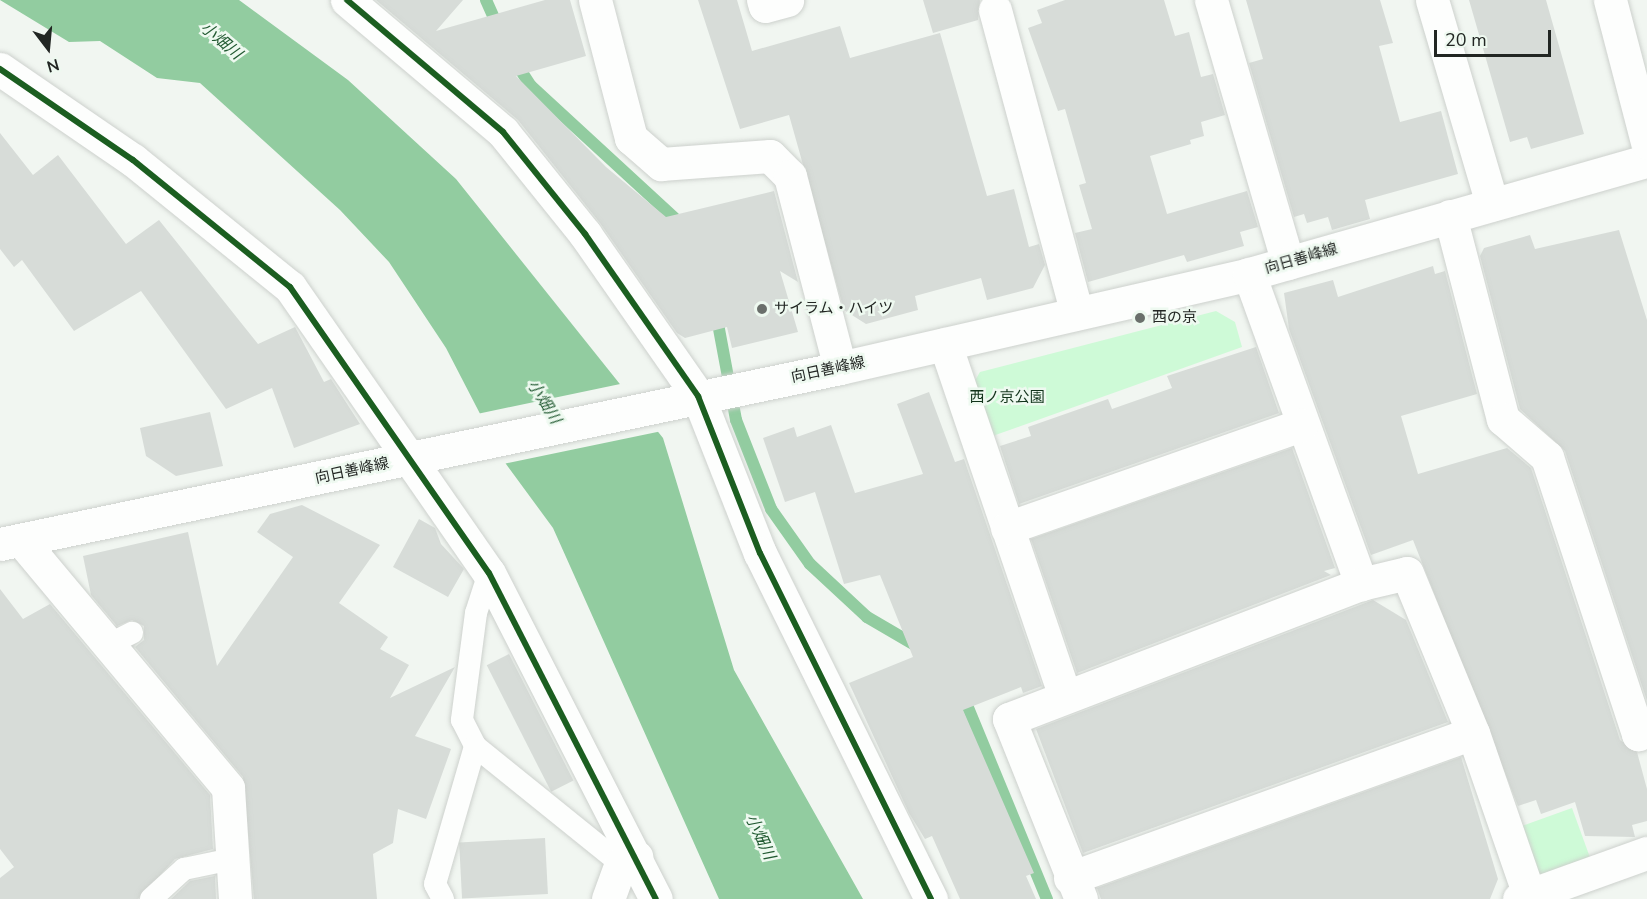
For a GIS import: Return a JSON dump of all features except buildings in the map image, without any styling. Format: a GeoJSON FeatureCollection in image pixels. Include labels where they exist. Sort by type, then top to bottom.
{"type":"FeatureCollection","features":[{"type":"Feature","properties":{"kind":"street"},"geometry":{"type":"LineString","coordinates":[[347,0],[503,132],[585,234],[698,396],[760,553],[931,899]]}},
{"type":"Feature","properties":{"kind":"street"},"geometry":{"type":"LineString","coordinates":[[595,0],[632,138],[661,164],[770,156],[790,176],[840,368]]}},
{"type":"Feature","properties":{"kind":"street"},"geometry":{"type":"LineString","coordinates":[[763,0],[765,6],[787,0]]}},
{"type":"Feature","properties":{"kind":"street"},"geometry":{"type":"LineString","coordinates":[[1211,0],[1288,263]]}},
{"type":"Feature","properties":{"kind":"street"},"geometry":{"type":"LineString","coordinates":[[1432,0],[1492,204]]}},
{"type":"Feature","properties":{"kind":"street"},"geometry":{"type":"LineString","coordinates":[[1610,0],[1647,142]]}},
{"type":"Feature","properties":{"kind":"street"},"geometry":{"type":"LineString","coordinates":[[995,10],[1077,313]]}},
{"type":"Feature","properties":{"kind":"street"},"geometry":{"type":"LineString","coordinates":[[0,69],[133,160],[290,287],[429,455],[489,573],[628,860],[656,899]]}},
{"type":"Feature","properties":{"kind":"street","name":"向日善峰線"},"geometry":{"type":"LineString","coordinates":[[10,542],[840,368],[1249,274],[1647,161]]}},
{"type":"Feature","properties":{"kind":"street"},"geometry":{"type":"LineString","coordinates":[[1450,216],[1503,419],[1547,457],[1638,734],[1647,730]]}},
{"type":"Feature","properties":{"kind":"street"},"geometry":{"type":"LineString","coordinates":[[1249,274],[1301,425],[1361,584]]}},
{"type":"Feature","properties":{"kind":"street"},"geometry":{"type":"LineString","coordinates":[[945,344],[1064,694]]}},
{"type":"Feature","properties":{"kind":"street"},"geometry":{"type":"LineString","coordinates":[[1007,528],[1301,425]]}},
{"type":"Feature","properties":{"kind":"street"},"geometry":{"type":"LineString","coordinates":[[10,542],[120,639],[228,788],[235,899]]}},
{"type":"Feature","properties":{"kind":"street"},"geometry":{"type":"LineString","coordinates":[[1473,733],[1076,889],[1009,719],[1064,694],[1361,584],[1407,573],[1473,733],[1524,897],[1647,854]]}},
{"type":"Feature","properties":{"kind":"street"},"geometry":{"type":"LineString","coordinates":[[608,899],[628,860]]}},
{"type":"Feature","properties":{"kind":"lane"},"geometry":{"type":"LineString","coordinates":[[489,573],[476,613],[462,720],[475,746],[628,860]]}},
{"type":"Feature","properties":{"kind":"lane"},"geometry":{"type":"LineString","coordinates":[[442,899],[435,884],[475,746]]}},
{"type":"Feature","properties":{"kind":"lane"},"geometry":{"type":"LineString","coordinates":[[151,899],[184,869],[232,859]]}},
{"type":"Feature","properties":{"kind":"green space","name":"西ノ京公園"},"geometry":{"type":"Polygon","coordinates":[[[1216,311],[1235,322],[1242,347],[987,438],[971,387],[980,372],[1216,311]]]}},
{"type":"Feature","properties":{"kind":"green space"},"geometry":{"type":"Polygon","coordinates":[[[1572,808],[1592,863],[1550,878],[1529,869],[1516,828],[1572,808]]]}},
{"type":"Feature","properties":{"kind":"water","name":"小畑川"},"geometry":{"type":"Polygon","coordinates":[[[0,0],[239,0],[348,80],[456,179],[663,438],[734,670],[863,899],[719,899],[553,528],[506,464],[446,348],[389,262],[340,210],[200,83],[157,78],[100,41],[69,42],[0,0]]]}},
{"type":"Feature","properties":{"kind":"pier"},"geometry":{"type":"Polygon","coordinates":[[[625,383],[662,431],[503,464],[477,414],[625,383]]]}},
{"type":"Feature","properties":{"kind":"waterway"},"geometry":{"type":"LineString","coordinates":[[486,0],[499,29]]}},
{"type":"Feature","properties":{"kind":"waterway"},"geometry":{"type":"LineString","coordinates":[[514,60],[531,86],[683,226]]}},
{"type":"Feature","properties":{"kind":"waterway"},"geometry":{"type":"LineString","coordinates":[[716,313],[736,420],[771,509],[810,564],[867,617],[920,648]]}},
{"type":"Feature","properties":{"kind":"waterway"},"geometry":{"type":"LineString","coordinates":[[962,693],[1047,899]]}},
{"type":"Feature","properties":{"kind":"cycle path"},"geometry":{"type":"LineString","coordinates":[[347,0],[503,132],[585,234],[698,396],[760,553],[931,899]]}},
{"type":"Feature","properties":{"kind":"cycle path"},"geometry":{"type":"LineString","coordinates":[[0,69],[133,160],[290,287],[489,573],[656,899]]}},
{"type":"Feature","properties":{"kind":"place","name":"サイラム・ハイツ"},"geometry":{"type":"Point","coordinates":[762,309]}},
{"type":"Feature","properties":{"kind":"place","name":"西の京"},"geometry":{"type":"Point","coordinates":[1140,318]}}]}
